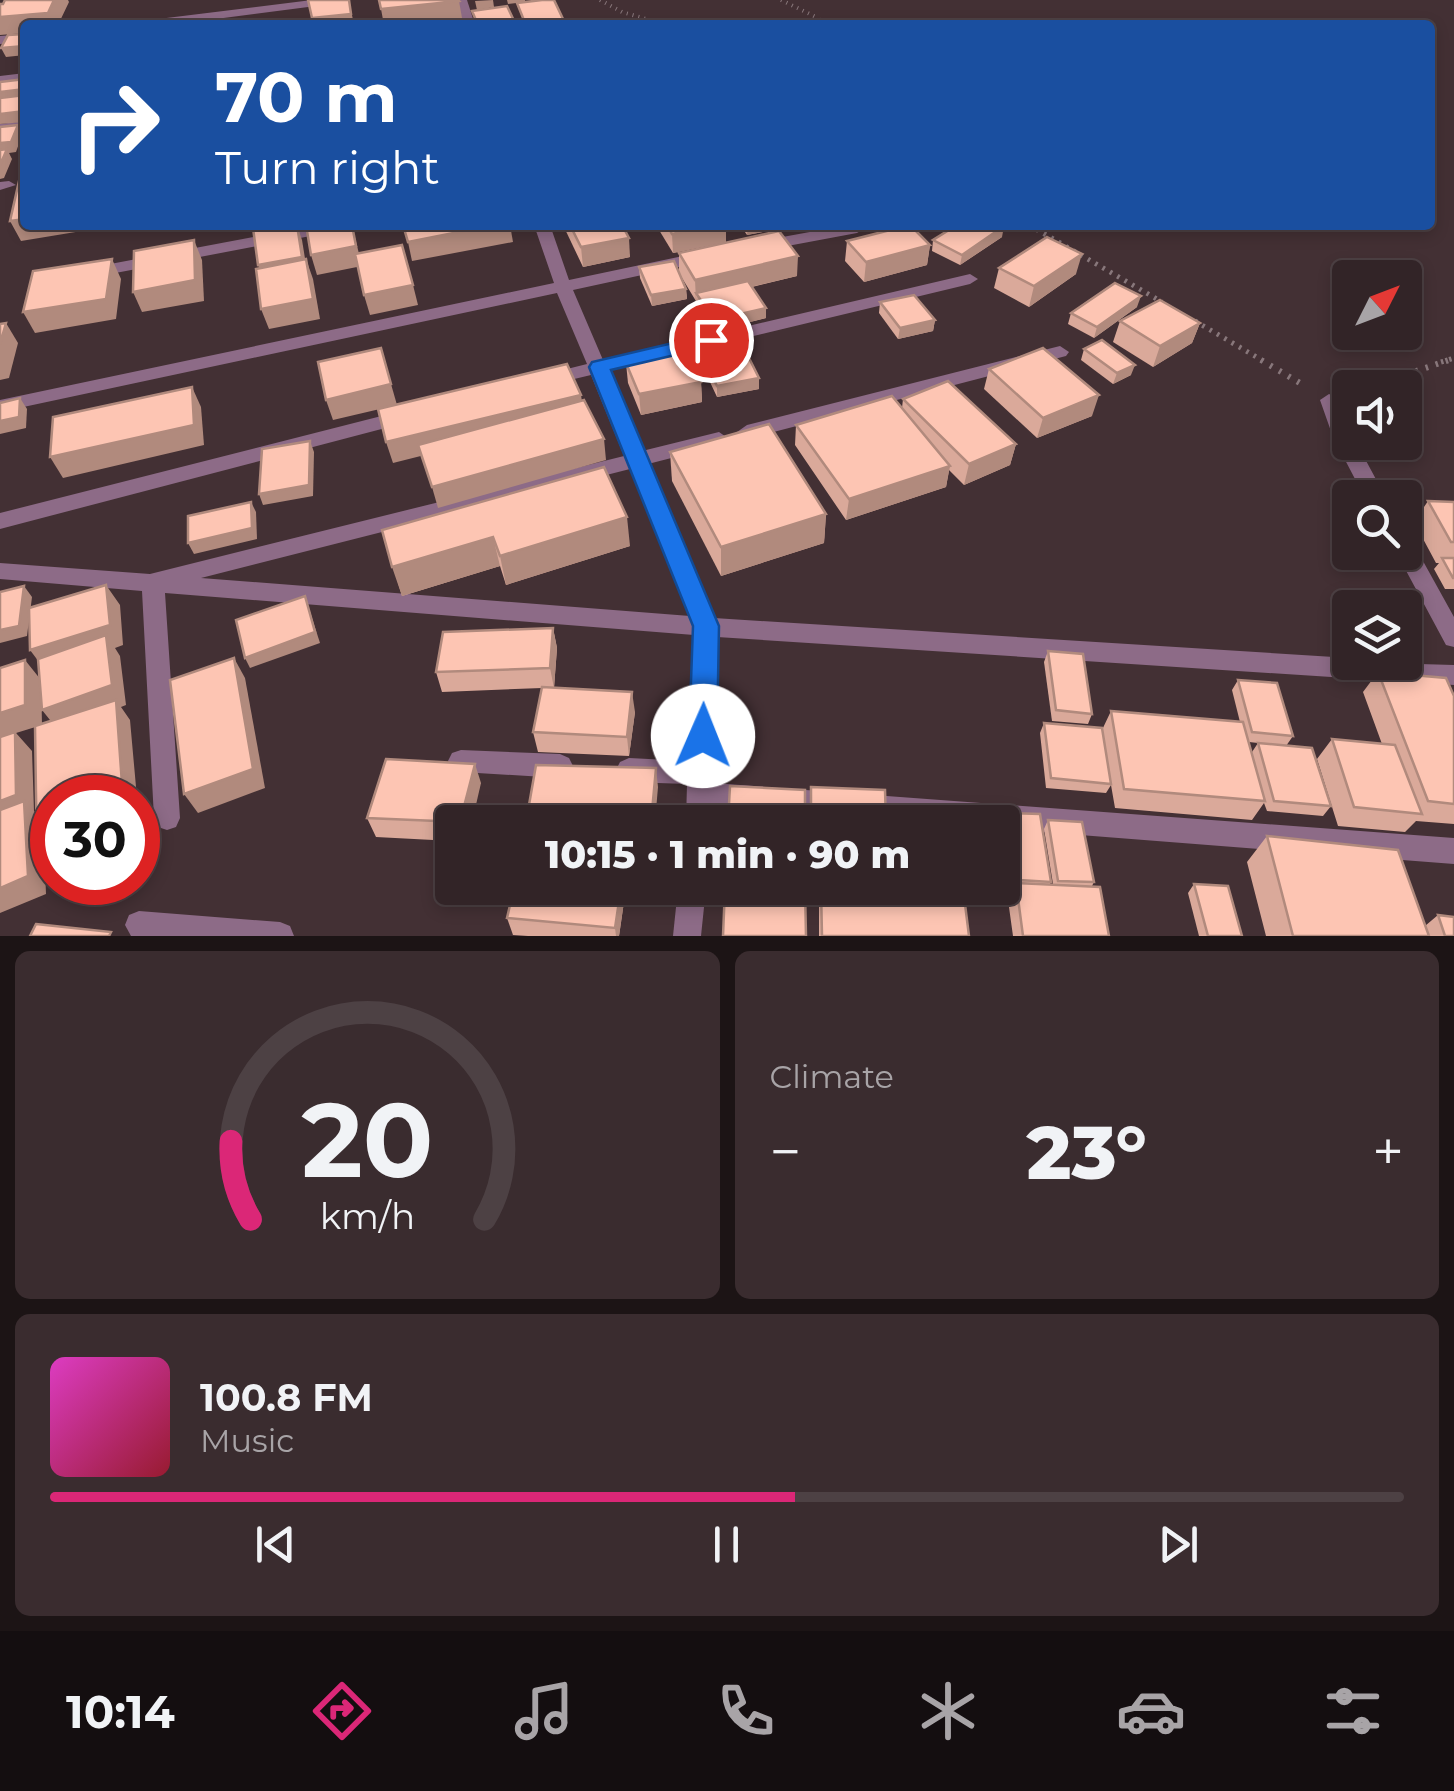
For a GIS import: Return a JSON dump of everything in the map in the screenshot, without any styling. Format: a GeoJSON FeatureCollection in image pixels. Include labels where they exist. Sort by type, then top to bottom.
{"type":"FeatureCollection","features":[{"type":"Feature","properties":{"kind":"street"},"geometry":{"type":"LineString","coordinates":[[181,20],[339,0]]}},
{"type":"Feature","properties":{"kind":"street"},"geometry":{"type":"LineString","coordinates":[[62,278],[316,230]]}},
{"type":"Feature","properties":{"kind":"street"},"geometry":{"type":"LineString","coordinates":[[544,230],[562,284],[706,626],[700,805]]}},
{"type":"Feature","properties":{"kind":"street"},"geometry":{"type":"LineString","coordinates":[[0,406],[562,284],[847,230]]}},
{"type":"Feature","properties":{"kind":"street"},"geometry":{"type":"LineString","coordinates":[[522,386],[970,278]]}},
{"type":"Feature","properties":{"kind":"street"},"geometry":{"type":"LineString","coordinates":[[152,582],[1060,352]]}},
{"type":"Feature","properties":{"kind":"street"},"geometry":{"type":"LineString","coordinates":[[1329,400],[1343,438],[1366,480]]}},
{"type":"Feature","properties":{"kind":"street"},"geometry":{"type":"LineString","coordinates":[[0,521],[425,411]]}},
{"type":"Feature","properties":{"kind":"street"},"geometry":{"type":"LineString","coordinates":[[1417,570],[1454,638]]}},
{"type":"Feature","properties":{"kind":"street"},"geometry":{"type":"LineString","coordinates":[[0,571],[706,626],[1454,674]]}},
{"type":"Feature","properties":{"kind":"street"},"geometry":{"type":"LineString","coordinates":[[152,582],[167,818]]}},
{"type":"Feature","properties":{"kind":"street"},"geometry":{"type":"LineString","coordinates":[[461,761],[600,768],[702,783],[1454,850]]}},
{"type":"Feature","properties":{"kind":"street"},"geometry":{"type":"LineString","coordinates":[[686,936],[690,905]]}},
{"type":"Feature","properties":{"kind":"street"},"geometry":{"type":"LineString","coordinates":[[139,925],[280,936]]}},
{"type":"Feature","properties":{"kind":"path"},"geometry":{"type":"LineString","coordinates":[[600,0],[650,20]]}},
{"type":"Feature","properties":{"kind":"path"},"geometry":{"type":"LineString","coordinates":[[781,0],[819,20]]}},
{"type":"Feature","properties":{"kind":"path"},"geometry":{"type":"LineString","coordinates":[[1039,230],[1176,310]]}},
{"type":"Feature","properties":{"kind":"path"},"geometry":{"type":"LineString","coordinates":[[1193,320],[1329,400]]}},
{"type":"Feature","properties":{"kind":"path"},"geometry":{"type":"LineString","coordinates":[[1419,370],[1454,358]]}},
{"type":"Feature","properties":{"kind":"building"},"geometry":{"type":"Polygon","coordinates":[[[5,0],[54,0],[48,13],[0,17],[0,4],[5,0]]]}},
{"type":"Feature","properties":{"kind":"building"},"geometry":{"type":"Polygon","coordinates":[[[308,0],[349,0],[351,14],[312,18],[308,0]]]}},
{"type":"Feature","properties":{"kind":"building"},"geometry":{"type":"Polygon","coordinates":[[[379,0],[458,0],[459,1],[381,9],[379,0]]]}},
{"type":"Feature","properties":{"kind":"building"},"geometry":{"type":"Polygon","coordinates":[[[554,0],[563,19],[524,20],[517,3],[554,0]]]}},
{"type":"Feature","properties":{"kind":"building"},"geometry":{"type":"Polygon","coordinates":[[[507,6],[514,20],[476,20],[472,11],[507,6]]]}},
{"type":"Feature","properties":{"kind":"building"},"geometry":{"type":"Polygon","coordinates":[[[20,34],[20,46],[1,48],[8,35],[20,34]]]}},
{"type":"Feature","properties":{"kind":"building"},"geometry":{"type":"Polygon","coordinates":[[[20,80],[20,90],[0,92],[0,82],[20,80]]]}},
{"type":"Feature","properties":{"kind":"building"},"geometry":{"type":"Polygon","coordinates":[[[20,96],[20,112],[0,114],[0,98],[20,96]]]}},
{"type":"Feature","properties":{"kind":"building"},"geometry":{"type":"Polygon","coordinates":[[[18,125],[11,142],[0,143],[0,127],[18,125]]]}},
{"type":"Feature","properties":{"kind":"building"},"geometry":{"type":"Polygon","coordinates":[[[19,181],[20,220],[10,221],[19,181]]]}},
{"type":"Feature","properties":{"kind":"building"},"geometry":{"type":"Polygon","coordinates":[[[253,230],[298,230],[302,257],[258,265],[253,230]]]}},
{"type":"Feature","properties":{"kind":"building"},"geometry":{"type":"Polygon","coordinates":[[[307,230],[353,230],[356,246],[311,255],[307,230]]]}},
{"type":"Feature","properties":{"kind":"building"},"geometry":{"type":"Polygon","coordinates":[[[404,230],[469,230],[408,242],[404,230]]]}},
{"type":"Feature","properties":{"kind":"building"},"geometry":{"type":"Polygon","coordinates":[[[572,230],[625,230],[629,238],[581,247],[572,230]]]}},
{"type":"Feature","properties":{"kind":"building"},"geometry":{"type":"Polygon","coordinates":[[[890,230],[915,230],[930,245],[866,262],[847,241],[890,230]]]}},
{"type":"Feature","properties":{"kind":"building"},"geometry":{"type":"Polygon","coordinates":[[[949,230],[998,230],[962,255],[933,240],[949,230]]]}},
{"type":"Feature","properties":{"kind":"building"},"geometry":{"type":"Polygon","coordinates":[[[779,231],[798,256],[695,280],[679,253],[779,231]]]}},
{"type":"Feature","properties":{"kind":"building"},"geometry":{"type":"Polygon","coordinates":[[[1047,237],[1082,254],[1034,286],[999,268],[1047,237]]]}},
{"type":"Feature","properties":{"kind":"building"},"geometry":{"type":"Polygon","coordinates":[[[194,240],[195,280],[133,292],[134,251],[194,240]]]}},
{"type":"Feature","properties":{"kind":"building"},"geometry":{"type":"Polygon","coordinates":[[[402,245],[413,285],[364,295],[355,254],[402,245]]]}},
{"type":"Feature","properties":{"kind":"building"},"geometry":{"type":"Polygon","coordinates":[[[112,259],[106,299],[23,312],[33,271],[112,259]]]}},
{"type":"Feature","properties":{"kind":"building"},"geometry":{"type":"Polygon","coordinates":[[[306,259],[313,299],[261,309],[256,269],[306,259]]]}},
{"type":"Feature","properties":{"kind":"building"},"geometry":{"type":"Polygon","coordinates":[[[674,261],[686,289],[651,295],[639,267],[674,261]]]}},
{"type":"Feature","properties":{"kind":"building"},"geometry":{"type":"Polygon","coordinates":[[[748,281],[766,308],[714,320],[696,293],[748,281]]]}},
{"type":"Feature","properties":{"kind":"building"},"geometry":{"type":"Polygon","coordinates":[[[1115,283],[1141,296],[1097,327],[1071,313],[1115,283]]]}},
{"type":"Feature","properties":{"kind":"building"},"geometry":{"type":"Polygon","coordinates":[[[914,295],[935,320],[900,328],[880,302],[914,295]]]}},
{"type":"Feature","properties":{"kind":"building"},"geometry":{"type":"Polygon","coordinates":[[[1160,300],[1200,323],[1160,346],[1120,321],[1160,300]]]}},
{"type":"Feature","properties":{"kind":"building"},"geometry":{"type":"Polygon","coordinates":[[[1102,340],[1135,365],[1117,373],[1084,349],[1102,340]]]}},
{"type":"Feature","properties":{"kind":"building"},"geometry":{"type":"Polygon","coordinates":[[[381,348],[391,384],[326,400],[318,362],[381,348]]]}},
{"type":"Feature","properties":{"kind":"building"},"geometry":{"type":"Polygon","coordinates":[[[744,348],[759,378],[717,386],[702,356],[744,348]]]}},
{"type":"Feature","properties":{"kind":"building"},"geometry":{"type":"Polygon","coordinates":[[[1043,348],[1099,395],[1043,418],[989,369],[1043,348]]]}},
{"type":"Feature","properties":{"kind":"building"},"geometry":{"type":"Polygon","coordinates":[[[686,351],[701,382],[639,394],[626,363],[686,351]]]}},
{"type":"Feature","properties":{"kind":"building"},"geometry":{"type":"Polygon","coordinates":[[[567,364],[581,395],[386,442],[378,409],[567,364]]]}},
{"type":"Feature","properties":{"kind":"building"},"geometry":{"type":"Polygon","coordinates":[[[948,381],[1016,444],[969,464],[903,399],[948,381]]]}},
{"type":"Feature","properties":{"kind":"building"},"geometry":{"type":"Polygon","coordinates":[[[192,387],[194,425],[50,457],[53,417],[192,387]]]}},
{"type":"Feature","properties":{"kind":"building"},"geometry":{"type":"Polygon","coordinates":[[[892,396],[950,466],[849,499],[796,425],[892,396]]]}},
{"type":"Feature","properties":{"kind":"building"},"geometry":{"type":"Polygon","coordinates":[[[20,398],[19,417],[0,421],[0,403],[20,398]]]}},
{"type":"Feature","properties":{"kind":"building"},"geometry":{"type":"Polygon","coordinates":[[[584,400],[604,439],[432,487],[418,445],[584,400]]]}},
{"type":"Feature","properties":{"kind":"building"},"geometry":{"type":"Polygon","coordinates":[[[769,424],[826,514],[721,547],[670,452],[769,424]]]}},
{"type":"Feature","properties":{"kind":"building"},"geometry":{"type":"Polygon","coordinates":[[[310,441],[309,485],[259,494],[262,449],[310,441]]]}},
{"type":"Feature","properties":{"kind":"building"},"geometry":{"type":"Polygon","coordinates":[[[604,467],[627,517],[500,556],[493,537],[392,567],[382,530],[604,467]]]}},
{"type":"Feature","properties":{"kind":"building"},"geometry":{"type":"Polygon","coordinates":[[[1428,501],[1454,502],[1454,542],[1451,542],[1428,501]]]}},
{"type":"Feature","properties":{"kind":"building"},"geometry":{"type":"Polygon","coordinates":[[[251,502],[252,528],[188,543],[188,516],[251,502]]]}},
{"type":"Feature","properties":{"kind":"building"},"geometry":{"type":"Polygon","coordinates":[[[1442,558],[1454,558],[1454,578],[1453,578],[1442,558]]]}},
{"type":"Feature","properties":{"kind":"building"},"geometry":{"type":"Polygon","coordinates":[[[106,585],[110,625],[30,650],[29,608],[106,585]]]}},
{"type":"Feature","properties":{"kind":"building"},"geometry":{"type":"Polygon","coordinates":[[[24,586],[19,626],[0,630],[0,592],[24,586]]]}},
{"type":"Feature","properties":{"kind":"building"},"geometry":{"type":"Polygon","coordinates":[[[305,596],[315,632],[245,658],[236,620],[305,596]]]}},
{"type":"Feature","properties":{"kind":"building"},"geometry":{"type":"Polygon","coordinates":[[[553,628],[550,668],[436,672],[443,632],[553,628]]]}},
{"type":"Feature","properties":{"kind":"building"},"geometry":{"type":"Polygon","coordinates":[[[106,635],[112,685],[42,710],[38,659],[106,635]]]}},
{"type":"Feature","properties":{"kind":"building"},"geometry":{"type":"Polygon","coordinates":[[[1048,651],[1083,654],[1092,714],[1056,710],[1048,651]]]}},
{"type":"Feature","properties":{"kind":"building"},"geometry":{"type":"Polygon","coordinates":[[[234,658],[253,769],[184,794],[170,680],[234,658]]]}},
{"type":"Feature","properties":{"kind":"building"},"geometry":{"type":"Polygon","coordinates":[[[25,660],[25,705],[0,713],[0,668],[25,660]]]}},
{"type":"Feature","properties":{"kind":"building"},"geometry":{"type":"Polygon","coordinates":[[[1446,678],[1454,696],[1454,804],[1428,801],[1381,680],[1446,678]]]}},
{"type":"Feature","properties":{"kind":"building"},"geometry":{"type":"Polygon","coordinates":[[[1238,680],[1277,683],[1293,736],[1252,732],[1238,680]]]}},
{"type":"Feature","properties":{"kind":"building"},"geometry":{"type":"Polygon","coordinates":[[[542,687],[632,692],[627,737],[533,732],[542,687]]]}},
{"type":"Feature","properties":{"kind":"building"},"geometry":{"type":"Polygon","coordinates":[[[116,700],[121,775],[36,775],[35,726],[116,700]]]}},
{"type":"Feature","properties":{"kind":"building"},"geometry":{"type":"Polygon","coordinates":[[[1111,711],[1243,722],[1265,801],[1124,789],[1111,711]]]}},
{"type":"Feature","properties":{"kind":"building"},"geometry":{"type":"Polygon","coordinates":[[[1044,723],[1102,728],[1111,784],[1051,778],[1044,723]]]}},
{"type":"Feature","properties":{"kind":"building"},"geometry":{"type":"Polygon","coordinates":[[[15,732],[16,795],[0,801],[0,737],[15,732]]]}},
{"type":"Feature","properties":{"kind":"building"},"geometry":{"type":"Polygon","coordinates":[[[1332,739],[1395,745],[1422,814],[1354,807],[1332,739]]]}},
{"type":"Feature","properties":{"kind":"building"},"geometry":{"type":"Polygon","coordinates":[[[1258,743],[1312,748],[1331,806],[1274,801],[1258,743]]]}},
{"type":"Feature","properties":{"kind":"building"},"geometry":{"type":"Polygon","coordinates":[[[386,759],[475,764],[464,805],[435,805],[435,821],[367,818],[386,759]]]}},
{"type":"Feature","properties":{"kind":"building"},"geometry":{"type":"Polygon","coordinates":[[[536,765],[656,768],[653,805],[529,805],[536,765]]]}},
{"type":"Feature","properties":{"kind":"building"},"geometry":{"type":"Polygon","coordinates":[[[730,786],[805,790],[805,805],[729,805],[730,786]]]}},
{"type":"Feature","properties":{"kind":"building"},"geometry":{"type":"Polygon","coordinates":[[[811,787],[885,790],[885,805],[811,805],[811,787]]]}},
{"type":"Feature","properties":{"kind":"building"},"geometry":{"type":"Polygon","coordinates":[[[24,801],[28,876],[0,888],[0,810],[24,801]]]}},
{"type":"Feature","properties":{"kind":"building"},"geometry":{"type":"Polygon","coordinates":[[[1020,813],[1040,814],[1051,882],[1020,880],[1020,813]]]}},
{"type":"Feature","properties":{"kind":"building"},"geometry":{"type":"Polygon","coordinates":[[[1048,820],[1082,822],[1094,882],[1058,881],[1048,820]]]}},
{"type":"Feature","properties":{"kind":"building"},"geometry":{"type":"Polygon","coordinates":[[[1267,836],[1398,850],[1429,936],[1293,936],[1267,836]]]}},
{"type":"Feature","properties":{"kind":"building"},"geometry":{"type":"Polygon","coordinates":[[[1020,883],[1100,887],[1109,936],[1023,936],[1020,883]]]}},
{"type":"Feature","properties":{"kind":"building"},"geometry":{"type":"Polygon","coordinates":[[[1194,884],[1228,886],[1242,936],[1208,936],[1194,884]]]}},
{"type":"Feature","properties":{"kind":"building"},"geometry":{"type":"Polygon","coordinates":[[[510,905],[618,905],[615,928],[507,918],[510,905]]]}},
{"type":"Feature","properties":{"kind":"building"},"geometry":{"type":"Polygon","coordinates":[[[724,905],[805,905],[806,936],[723,936],[724,905]]]}},
{"type":"Feature","properties":{"kind":"building"},"geometry":{"type":"Polygon","coordinates":[[[821,905],[965,905],[969,936],[822,936],[821,905]]]}},
{"type":"Feature","properties":{"kind":"building"},"geometry":{"type":"Polygon","coordinates":[[[1438,915],[1454,917],[1454,936],[1445,936],[1438,915]]]}},
{"type":"Feature","properties":{"kind":"building"},"geometry":{"type":"Polygon","coordinates":[[[36,924],[111,932],[109,936],[30,936],[36,924]]]}},
{"type":"Feature","properties":{"kind":"route"},"geometry":{"type":"LineString","coordinates":[[703,736],[706,626],[600,367],[711,340]]}}]}
